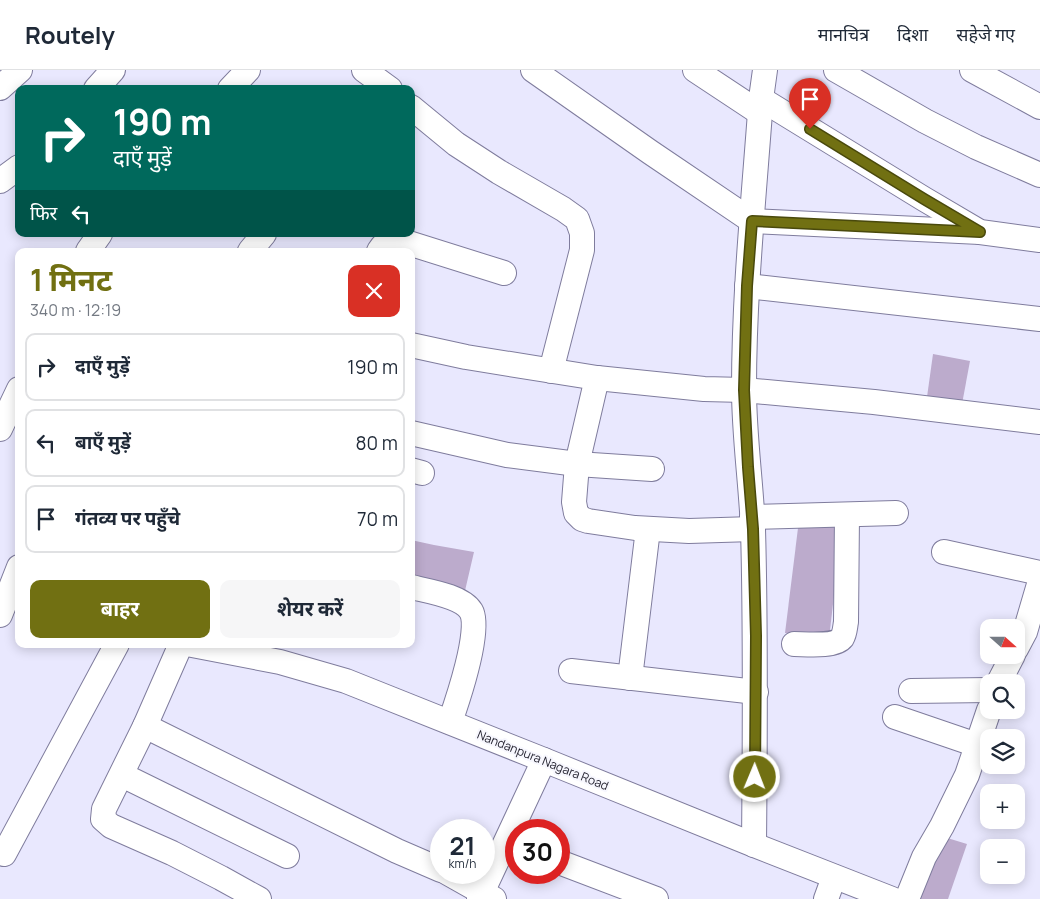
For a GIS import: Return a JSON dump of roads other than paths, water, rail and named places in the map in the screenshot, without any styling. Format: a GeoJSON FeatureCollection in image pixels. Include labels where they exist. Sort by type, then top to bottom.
{"type":"FeatureCollection","features":[{"type":"Feature","properties":{"kind":"street"},"geometry":{"type":"LineString","coordinates":[[0,88],[20,70]]}},
{"type":"Feature","properties":{"kind":"street"},"geometry":{"type":"LineString","coordinates":[[100,85],[113,70]]}},
{"type":"Feature","properties":{"kind":"street"},"geometry":{"type":"LineString","coordinates":[[234,85],[248,70]]}},
{"type":"Feature","properties":{"kind":"street"},"geometry":{"type":"LineString","coordinates":[[364,70],[385,85]]}},
{"type":"Feature","properties":{"kind":"street"},"geometry":{"type":"LineString","coordinates":[[532,70],[752,221],[980,232],[1040,240]]}},
{"type":"Feature","properties":{"kind":"street"},"geometry":{"type":"LineString","coordinates":[[695,70],[980,232]]}},
{"type":"Feature","properties":{"kind":"street"},"geometry":{"type":"LineString","coordinates":[[754,846],[756,636],[752,523],[744,390],[747,286],[765,70]]}},
{"type":"Feature","properties":{"kind":"street"},"geometry":{"type":"LineString","coordinates":[[836,70],[925,121],[976,147],[1040,175]]}},
{"type":"Feature","properties":{"kind":"street"},"geometry":{"type":"LineString","coordinates":[[972,70],[1040,108]]}},
{"type":"Feature","properties":{"kind":"street"},"geometry":{"type":"LineString","coordinates":[[415,110],[456,144],[499,172],[563,209],[577,220],[582,233],[582,250],[551,371]]}},
{"type":"Feature","properties":{"kind":"street"},"geometry":{"type":"LineString","coordinates":[[90,248],[98,237]]}},
{"type":"Feature","properties":{"kind":"street"},"geometry":{"type":"LineString","coordinates":[[252,248],[262,237]]}},
{"type":"Feature","properties":{"kind":"street"},"geometry":{"type":"LineString","coordinates":[[381,248],[390,240],[402,241],[504,273]]}},
{"type":"Feature","properties":{"kind":"street"},"geometry":{"type":"LineString","coordinates":[[747,286],[1040,319]]}},
{"type":"Feature","properties":{"kind":"street"},"geometry":{"type":"LineString","coordinates":[[415,346],[466,357],[597,378],[704,389],[744,390],[874,402],[1040,422]]}},
{"type":"Feature","properties":{"kind":"street"},"geometry":{"type":"LineString","coordinates":[[597,378],[577,464],[574,502],[576,512],[582,519],[625,527],[689,531],[752,523],[896,513]]}},
{"type":"Feature","properties":{"kind":"street"},"geometry":{"type":"LineString","coordinates":[[0,429],[15,397]]}},
{"type":"Feature","properties":{"kind":"street"},"geometry":{"type":"LineString","coordinates":[[415,434],[507,455],[577,464],[652,469]]}},
{"type":"Feature","properties":{"kind":"street"},"geometry":{"type":"LineString","coordinates":[[794,644],[830,643],[837,642],[842,638],[846,622],[847,515]]}},
{"type":"Feature","properties":{"kind":"street"},"geometry":{"type":"LineString","coordinates":[[630,678],[648,529]]}},
{"type":"Feature","properties":{"kind":"street"},"geometry":{"type":"LineString","coordinates":[[944,552],[1040,573]]}},
{"type":"Feature","properties":{"kind":"street"},"geometry":{"type":"LineString","coordinates":[[5,612],[15,580]]}},
{"type":"Feature","properties":{"kind":"street"},"geometry":{"type":"LineString","coordinates":[[1025,632],[1040,581]]}},
{"type":"Feature","properties":{"kind":"street"},"geometry":{"type":"LineString","coordinates":[[415,588],[440,593],[461,602],[471,611],[474,624],[470,654],[462,688],[450,722]]}},
{"type":"Feature","properties":{"kind":"street"},"geometry":{"type":"LineString","coordinates":[[4,854],[114,648]]}},
{"type":"Feature","properties":{"kind":"street"},"geometry":{"type":"LineString","coordinates":[[180,648],[145,726],[104,809],[103,819],[110,826],[172,853],[258,899]]}},
{"type":"Feature","properties":{"kind":"street","name":"Nandanpura Nagara Road"},"geometry":{"type":"LineString","coordinates":[[228,648],[346,681],[754,846],[892,899]]}},
{"type":"Feature","properties":{"kind":"street"},"geometry":{"type":"LineString","coordinates":[[571,671],[756,692]]}},
{"type":"Feature","properties":{"kind":"street"},"geometry":{"type":"LineString","coordinates":[[911,691],[980,690]]}},
{"type":"Feature","properties":{"kind":"street"},"geometry":{"type":"LineString","coordinates":[[896,717],[977,745]]}},
{"type":"Feature","properties":{"kind":"street"},"geometry":{"type":"LineString","coordinates":[[907,899],[924,857],[942,826],[967,775],[986,719]]}},
{"type":"Feature","properties":{"kind":"street"},"geometry":{"type":"LineString","coordinates":[[145,726],[397,851],[430,865]]}},
{"type":"Feature","properties":{"kind":"street"},"geometry":{"type":"LineString","coordinates":[[521,819],[544,760]]}},
{"type":"Feature","properties":{"kind":"street"},"geometry":{"type":"LineString","coordinates":[[122,774],[287,856]]}},
{"type":"Feature","properties":{"kind":"street"},"geometry":{"type":"LineString","coordinates":[[465,884],[485,897],[505,856]]}},
{"type":"Feature","properties":{"kind":"street"},"geometry":{"type":"LineString","coordinates":[[570,866],[656,899]]}},
{"type":"Feature","properties":{"kind":"street"},"geometry":{"type":"LineString","coordinates":[[826,899],[834,876]]}}]}
